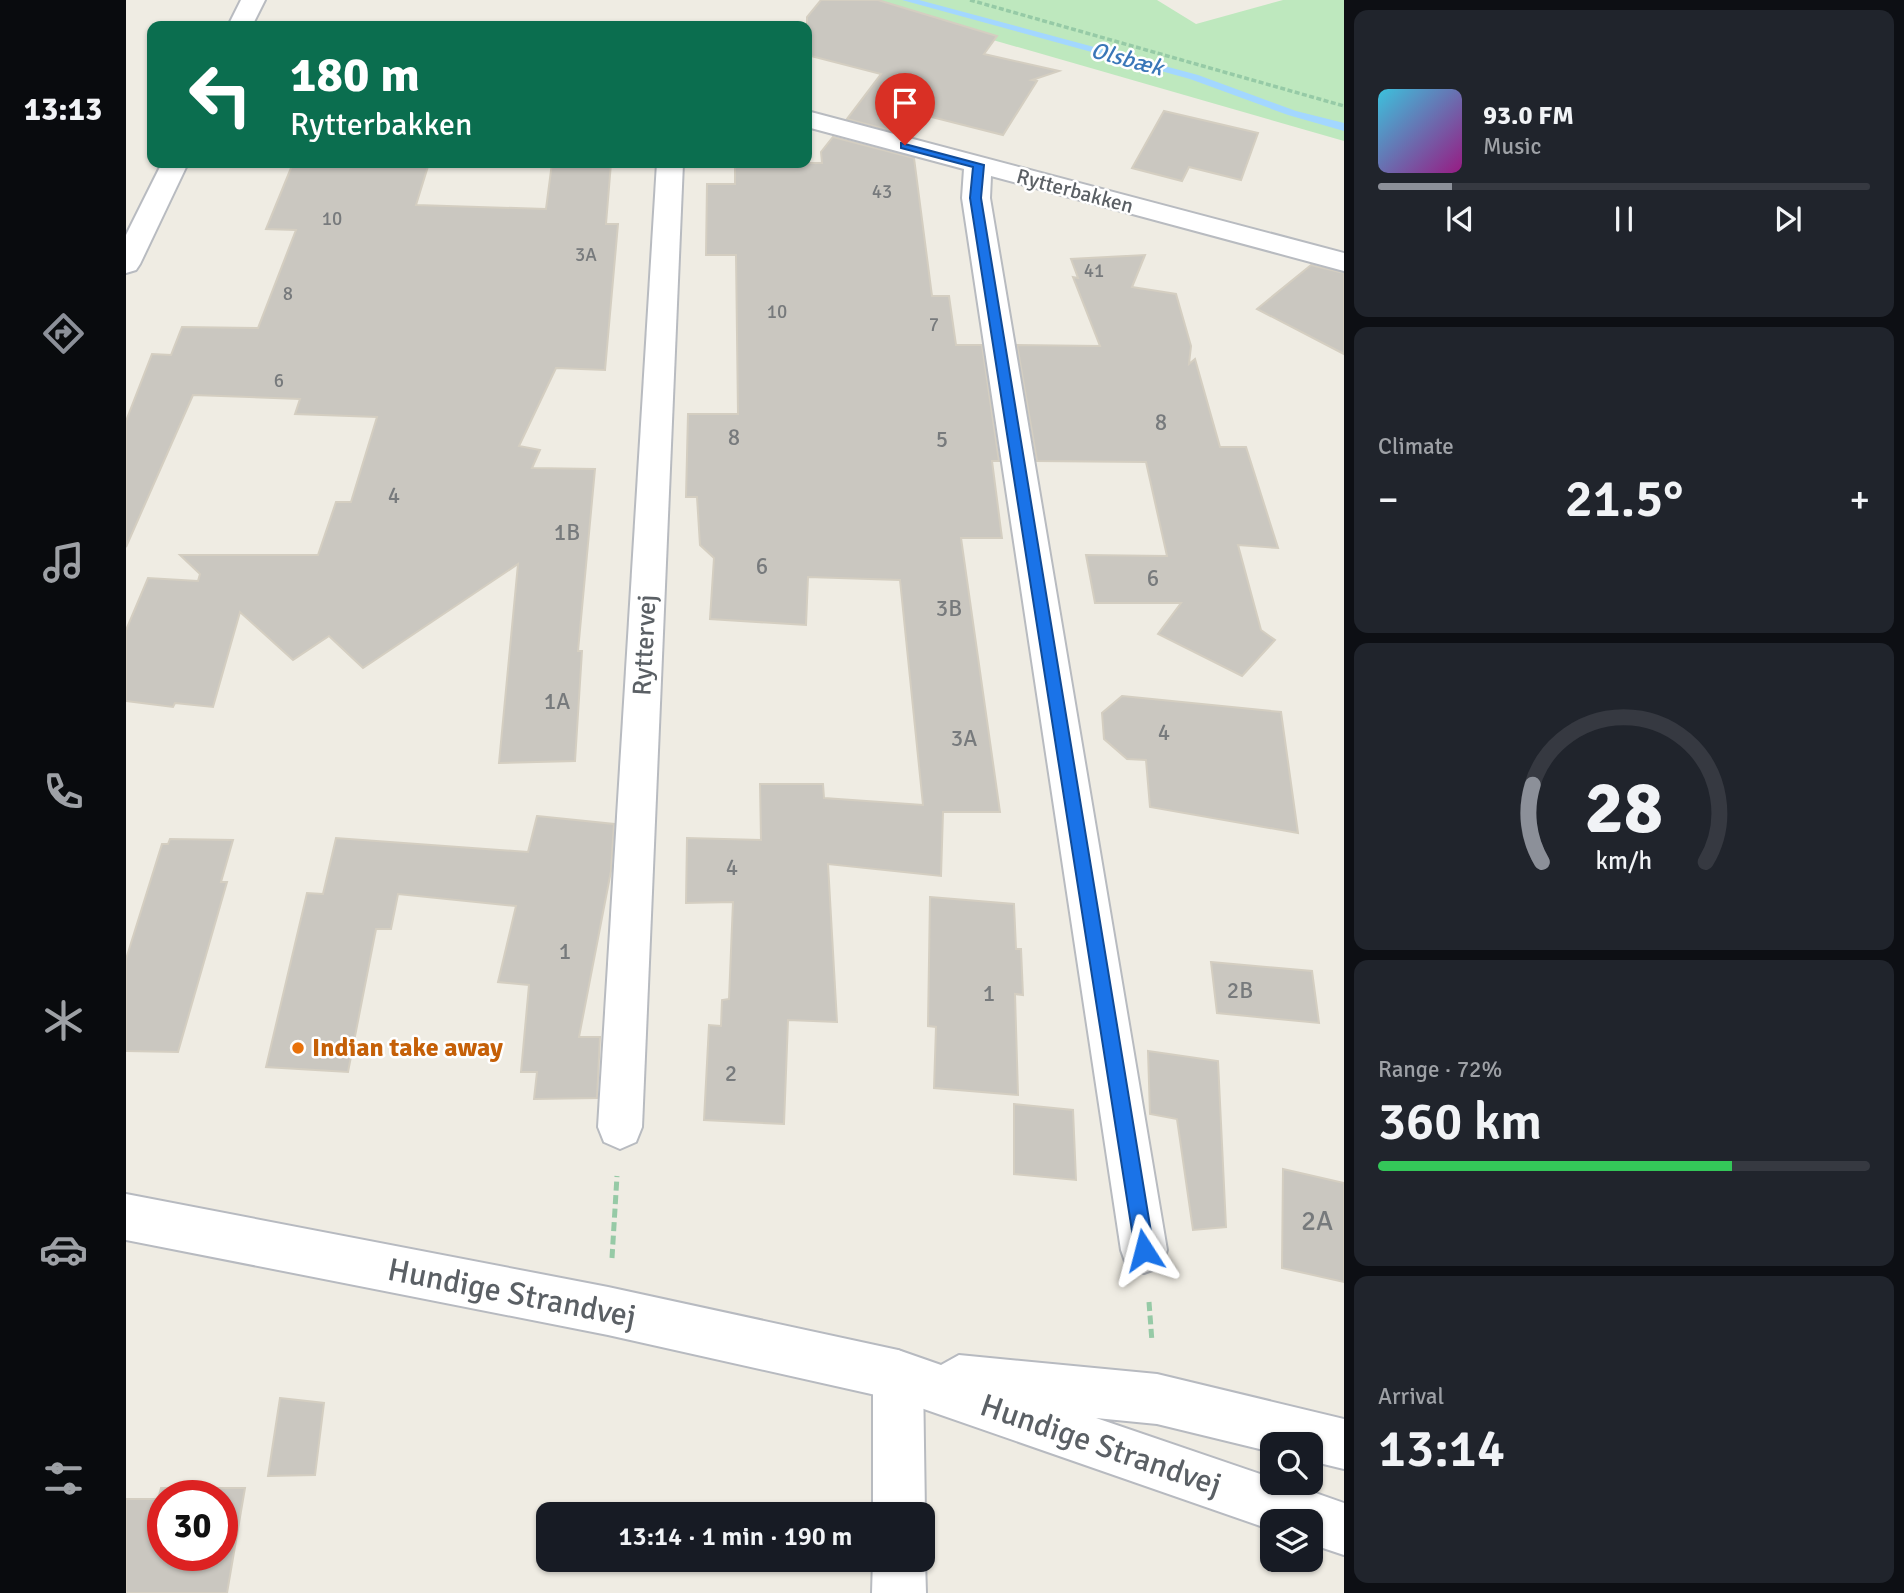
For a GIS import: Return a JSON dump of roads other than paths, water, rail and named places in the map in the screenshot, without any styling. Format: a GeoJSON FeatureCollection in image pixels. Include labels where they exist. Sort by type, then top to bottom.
{"type":"FeatureCollection","features":[{"type":"Feature","properties":{"kind":"street"},"geometry":{"type":"LineString","coordinates":[[242,21],[253,0]]}},
{"type":"Feature","properties":{"kind":"street","name":"Rytterbakken"},"geometry":{"type":"LineString","coordinates":[[812,120],[1344,262]]}},
{"type":"Feature","properties":{"kind":"street"},"geometry":{"type":"LineString","coordinates":[[978,165],[976,198],[1144,1250]]}},
{"type":"Feature","properties":{"kind":"street"},"geometry":{"type":"LineString","coordinates":[[126,264],[173,168]]}},
{"type":"Feature","properties":{"kind":"street","name":"Ryttervej"},"geometry":{"type":"LineString","coordinates":[[620,1127],[670,168]]}},
{"type":"Feature","properties":{"kind":"street","name":"Hundige Strandvej"},"geometry":{"type":"LineString","coordinates":[[126,1217],[608,1311],[898,1375],[1344,1529]]}},
{"type":"Feature","properties":{"kind":"street"},"geometry":{"type":"LineString","coordinates":[[898,1375],[899,1502]]}},
{"type":"Feature","properties":{"kind":"street","name":"Hundige Strandvej"},"geometry":{"type":"LineString","coordinates":[[898,1375],[1157,1399],[1344,1444]]}},
{"type":"Feature","properties":{"kind":"street"},"geometry":{"type":"LineString","coordinates":[[899,1572],[900,1593]]}},
{"type":"Feature","properties":{"kind":"waterway","name":"Olsbæk"},"geometry":{"type":"LineString","coordinates":[[907,0],[1194,77],[1292,113],[1344,127]]}},
{"type":"Feature","properties":{"kind":"place","name":"Indian take away"},"geometry":{"type":"Point","coordinates":[298,1048]}}]}
